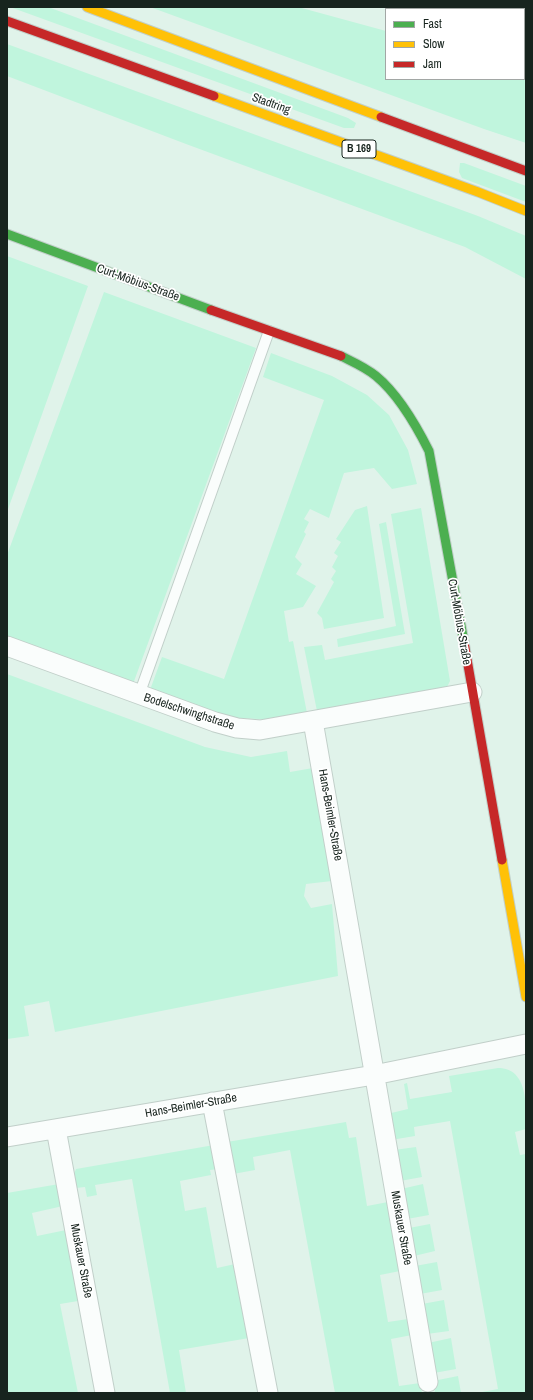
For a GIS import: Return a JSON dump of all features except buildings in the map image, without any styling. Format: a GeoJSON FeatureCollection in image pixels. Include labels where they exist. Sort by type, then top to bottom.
{"type":"FeatureCollection","features":[{"type":"Feature","properties":{"kind":"street"},"geometry":{"type":"LineString","coordinates":[[87,7],[526,171]]}},
{"type":"Feature","properties":{"kind":"street","name":"Stadtring"},"geometry":{"type":"LineString","coordinates":[[7,21],[478,192],[526,211]]}},
{"type":"Feature","properties":{"kind":"street","name":"Curt-Möbius-Straße"},"geometry":{"type":"LineString","coordinates":[[7,234],[269,332],[336,354],[356,363],[376,376],[392,393],[415,423],[428,452],[526,997]]}},
{"type":"Feature","properties":{"kind":"street","name":"Bodelschwinghstraße"},"geometry":{"type":"LineString","coordinates":[[7,646],[139,695],[215,722],[237,728],[260,730],[313,722],[472,692]]}},
{"type":"Feature","properties":{"kind":"street","name":"Hans-Beimler-Straße"},"geometry":{"type":"LineString","coordinates":[[313,722],[374,1074]]}},
{"type":"Feature","properties":{"kind":"street","name":"Hans-Beimler-Straße"},"geometry":{"type":"LineString","coordinates":[[7,1137],[374,1074],[526,1044]]}},
{"type":"Feature","properties":{"kind":"street","name":"Muskauer Straße"},"geometry":{"type":"LineString","coordinates":[[374,1074],[428,1382]]}},
{"type":"Feature","properties":{"kind":"street"},"geometry":{"type":"LineString","coordinates":[[212,1102],[268,1393]]}},
{"type":"Feature","properties":{"kind":"street","name":"Muskauer Straße"},"geometry":{"type":"LineString","coordinates":[[56,1129],[105,1393]]}},
{"type":"Feature","properties":{"kind":"lane"},"geometry":{"type":"LineString","coordinates":[[139,695],[269,332]]}},
{"type":"Feature","properties":{"kind":"green space"},"geometry":{"type":"Polygon","coordinates":[[[10,7],[48,7],[348,118],[356,123],[354,128],[344,128],[10,7]]]}},
{"type":"Feature","properties":{"kind":"green space"},"geometry":{"type":"Polygon","coordinates":[[[150,7],[298,7],[385,31],[385,80],[525,80],[526,34],[526,143],[150,7]]]}},
{"type":"Feature","properties":{"kind":"green space"},"geometry":{"type":"Polygon","coordinates":[[[7,44],[478,216],[526,236],[526,279],[465,247],[7,76],[7,44]]]}},
{"type":"Feature","properties":{"kind":"green space"},"geometry":{"type":"Polygon","coordinates":[[[460,163],[464,163],[526,186],[526,202],[462,178],[459,172],[460,163]]]}},
{"type":"Feature","properties":{"kind":"green space"},"geometry":{"type":"Polygon","coordinates":[[[7,256],[88,286],[7,512],[7,256]]]}},
{"type":"Feature","properties":{"kind":"green space"},"geometry":{"type":"Polygon","coordinates":[[[104,292],[256,348],[133,684],[7,638],[7,555],[104,292]]]}},
{"type":"Feature","properties":{"kind":"green space"},"geometry":{"type":"Polygon","coordinates":[[[271,353],[332,376],[367,395],[389,415],[408,450],[417,484],[392,489],[374,468],[344,473],[329,518],[310,509],[304,519],[309,522],[304,532],[306,534],[295,557],[302,564],[296,574],[316,586],[303,607],[284,611],[289,642],[293,641],[307,713],[278,720],[221,717],[150,690],[162,657],[224,679],[324,400],[263,377],[271,353]]]}},
{"type":"Feature","properties":{"kind":"green space"},"geometry":{"type":"Polygon","coordinates":[[[367,506],[384,618],[324,629],[322,618],[317,613],[334,582],[331,579],[336,571],[332,567],[338,556],[334,553],[341,542],[336,539],[355,510],[367,506]]]}},
{"type":"Feature","properties":{"kind":"green space"},"geometry":{"type":"Polygon","coordinates":[[[421,508],[450,681],[447,687],[317,711],[304,647],[322,645],[325,660],[413,643],[391,514],[421,508]]]}},
{"type":"Feature","properties":{"kind":"green space"},"geometry":{"type":"Polygon","coordinates":[[[386,522],[405,634],[338,647],[337,639],[396,626],[379,524],[386,522]]]}},
{"type":"Feature","properties":{"kind":"green space"},"geometry":{"type":"Polygon","coordinates":[[[7,674],[205,747],[251,757],[287,751],[290,772],[313,768],[332,881],[306,884],[304,896],[311,908],[332,904],[338,976],[55,1032],[49,1001],[24,1006],[29,1036],[7,1039],[7,674]]]}},
{"type":"Feature","properties":{"kind":"green space"},"geometry":{"type":"Polygon","coordinates":[[[498,1068],[508,1070],[515,1075],[520,1082],[524,1091],[526,1111],[526,1129],[515,1132],[520,1155],[526,1154],[526,1393],[477,1393],[498,1389],[450,1121],[414,1127],[415,1136],[391,1140],[387,1114],[408,1109],[404,1084],[407,1083],[410,1099],[452,1092],[449,1076],[498,1068]]]}},
{"type":"Feature","properties":{"kind":"green space"},"geometry":{"type":"Polygon","coordinates":[[[346,1122],[349,1138],[356,1137],[367,1206],[388,1202],[400,1271],[380,1275],[388,1322],[408,1319],[412,1335],[391,1339],[399,1386],[420,1383],[422,1393],[335,1393],[290,1150],[253,1157],[255,1170],[233,1174],[227,1142],[346,1122]]]}},
{"type":"Feature","properties":{"kind":"green space"},"geometry":{"type":"Polygon","coordinates":[[[214,1145],[218,1169],[210,1170],[211,1175],[180,1181],[185,1211],[206,1207],[217,1268],[235,1264],[249,1338],[179,1350],[186,1393],[170,1393],[132,1179],[95,1185],[97,1195],[87,1197],[85,1187],[76,1188],[74,1174],[76,1169],[214,1145]]]}},
{"type":"Feature","properties":{"kind":"green space"},"geometry":{"type":"Polygon","coordinates":[[[416,1147],[422,1177],[400,1181],[394,1150],[416,1147]]]}},
{"type":"Feature","properties":{"kind":"green space"},"geometry":{"type":"Polygon","coordinates":[[[59,1184],[63,1206],[32,1213],[37,1236],[66,1230],[78,1301],[60,1304],[78,1393],[7,1393],[7,1193],[59,1184]]]}},
{"type":"Feature","properties":{"kind":"green space"},"geometry":{"type":"Polygon","coordinates":[[[423,1184],[429,1215],[407,1219],[401,1189],[423,1184]]]}},
{"type":"Feature","properties":{"kind":"green space"},"geometry":{"type":"Polygon","coordinates":[[[430,1224],[435,1251],[414,1256],[409,1228],[430,1224]]]}},
{"type":"Feature","properties":{"kind":"green space"},"geometry":{"type":"Polygon","coordinates":[[[437,1262],[442,1290],[420,1294],[415,1266],[437,1262]]]}},
{"type":"Feature","properties":{"kind":"green space"},"geometry":{"type":"Polygon","coordinates":[[[444,1300],[449,1331],[427,1334],[422,1304],[444,1300]]]}},
{"type":"Feature","properties":{"kind":"green space"},"geometry":{"type":"Polygon","coordinates":[[[451,1338],[456,1369],[434,1373],[428,1343],[451,1338]]]}},
{"type":"Feature","properties":{"kind":"green space"},"geometry":{"type":"Polygon","coordinates":[[[458,1376],[461,1393],[435,1393],[433,1381],[458,1376]]]}},
{"type":"Feature","properties":{"kind":"traffic: fast"},"geometry":{"type":"LineString","coordinates":[[7,234],[211,310]]}},
{"type":"Feature","properties":{"kind":"traffic: fast"},"geometry":{"type":"LineString","coordinates":[[341,356],[368,370],[392,392],[406,411],[429,451],[464,642]]}},
{"type":"Feature","properties":{"kind":"traffic: slow"},"geometry":{"type":"LineString","coordinates":[[87,7],[381,117]]}},
{"type":"Feature","properties":{"kind":"traffic: slow"},"geometry":{"type":"LineString","coordinates":[[214,96],[478,192],[526,211]]}},
{"type":"Feature","properties":{"kind":"traffic: slow"},"geometry":{"type":"LineString","coordinates":[[502,860],[526,997]]}},
{"type":"Feature","properties":{"kind":"traffic: jam"},"geometry":{"type":"LineString","coordinates":[[7,21],[214,96]]}},
{"type":"Feature","properties":{"kind":"traffic: jam"},"geometry":{"type":"LineString","coordinates":[[381,117],[526,171]]}},
{"type":"Feature","properties":{"kind":"traffic: jam"},"geometry":{"type":"LineString","coordinates":[[211,310],[341,356]]}},
{"type":"Feature","properties":{"kind":"traffic: jam"},"geometry":{"type":"LineString","coordinates":[[464,642],[502,860]]}}]}
